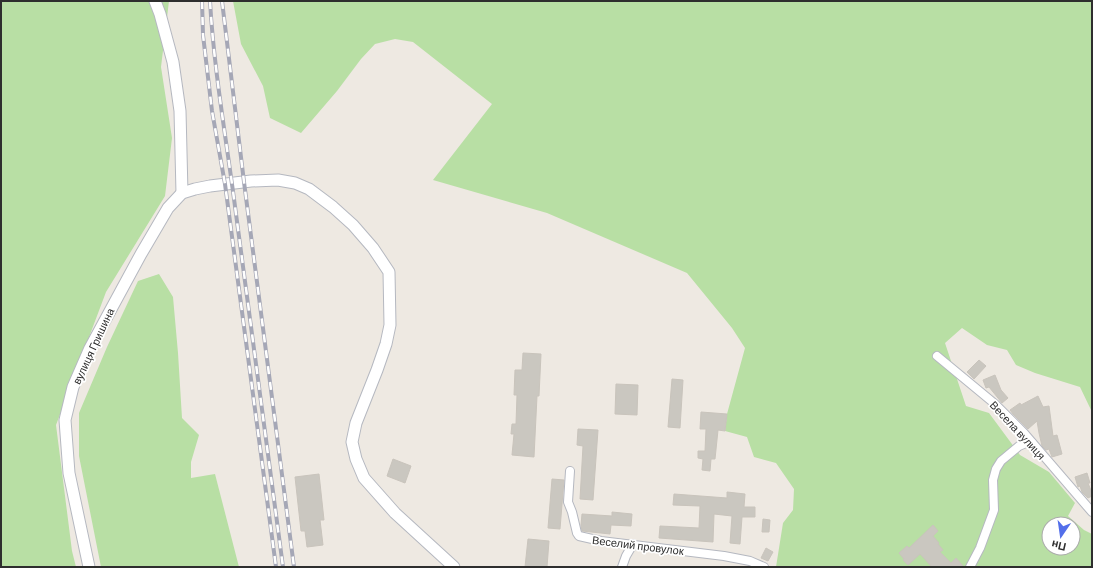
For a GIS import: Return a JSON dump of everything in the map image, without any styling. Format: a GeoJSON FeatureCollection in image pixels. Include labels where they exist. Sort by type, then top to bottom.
{"type":"FeatureCollection","features":[{"type":"Feature","properties":{"kind":"street"},"geometry":{"type":"LineString","coordinates":[[155,1],[173,62],[180,111],[182,193],[210,186],[251,181],[278,180],[295,183],[309,189],[333,207],[353,225],[373,248],[388,272],[390,325],[386,344],[356,423],[352,442],[356,458],[364,478],[395,513],[454,567]]}},
{"type":"Feature","properties":{"kind":"street","name":"вулиця Гришина"},"geometry":{"type":"LineString","coordinates":[[89,567],[70,473],[65,420],[68,407],[74,387],[90,348],[109,311],[168,208],[182,193]]}},
{"type":"Feature","properties":{"kind":"street","name":"Весела вулиця"},"geometry":{"type":"LineString","coordinates":[[937,356],[995,404],[1032,443],[1092,512]]}},
{"type":"Feature","properties":{"kind":"street"},"geometry":{"type":"LineString","coordinates":[[970,567],[980,548],[994,510],[993,480],[996,469],[1001,461],[1019,446],[1026,442],[1032,443]]}},
{"type":"Feature","properties":{"kind":"street","name":"Веселий провулок"},"geometry":{"type":"LineString","coordinates":[[570,471],[568,502],[579,536],[601,541],[724,556],[750,561],[764,567]]}},
{"type":"Feature","properties":{"kind":"street"},"geometry":{"type":"LineString","coordinates":[[622,567],[633,544]]}},
{"type":"Feature","properties":{"kind":"green space"},"geometry":{"type":"Polygon","coordinates":[[[1,1],[169,1],[161,67],[172,138],[165,196],[106,292],[56,425],[72,551],[76,567],[1,567],[1,1]]]}},
{"type":"Feature","properties":{"kind":"green space"},"geometry":{"type":"Polygon","coordinates":[[[233,1],[1092,1],[1092,412],[1080,387],[1035,373],[1016,365],[1007,350],[987,345],[962,328],[945,343],[966,406],[989,413],[1020,455],[1049,472],[1075,503],[1068,516],[1041,516],[1041,556],[1081,556],[1081,527],[1092,534],[1092,567],[776,567],[783,523],[793,510],[794,489],[776,463],[754,457],[747,437],[725,431],[727,414],[745,348],[732,328],[687,273],[547,213],[433,180],[492,104],[413,42],[395,39],[375,44],[301,133],[270,118],[263,86],[241,44],[233,1]]]}},
{"type":"Feature","properties":{"kind":"green space"},"geometry":{"type":"Polygon","coordinates":[[[159,274],[173,297],[182,418],[199,435],[191,462],[191,478],[215,474],[239,567],[101,567],[79,456],[79,413],[107,347],[138,281],[159,274]]]}},
{"type":"Feature","properties":{"kind":"building"},"geometry":{"type":"Polygon","coordinates":[[[523,353],[541,354],[534,457],[512,455],[514,434],[511,434],[512,424],[516,424],[517,395],[514,395],[515,370],[522,370],[523,353]]]}},
{"type":"Feature","properties":{"kind":"building"},"geometry":{"type":"Polygon","coordinates":[[[979,360],[986,366],[974,379],[967,372],[979,360]]]}},
{"type":"Feature","properties":{"kind":"building"},"geometry":{"type":"Polygon","coordinates":[[[995,375],[1001,390],[1008,398],[1002,403],[989,387],[986,388],[983,380],[995,375]]]}},
{"type":"Feature","properties":{"kind":"building"},"geometry":{"type":"Polygon","coordinates":[[[672,379],[683,380],[680,428],[668,427],[672,379]]]}},
{"type":"Feature","properties":{"kind":"building"},"geometry":{"type":"Polygon","coordinates":[[[616,384],[638,385],[637,415],[615,414],[616,384]]]}},
{"type":"Feature","properties":{"kind":"building"},"geometry":{"type":"Polygon","coordinates":[[[1038,396],[1043,407],[1049,406],[1053,436],[1057,435],[1062,454],[1052,457],[1049,449],[1046,450],[1042,446],[1037,421],[1028,429],[1010,410],[1020,403],[1021,405],[1038,396]]]}},
{"type":"Feature","properties":{"kind":"building"},"geometry":{"type":"Polygon","coordinates":[[[701,412],[727,414],[725,431],[718,430],[715,459],[711,459],[710,471],[702,470],[703,459],[698,458],[698,451],[705,451],[706,429],[700,429],[701,412]]]}},
{"type":"Feature","properties":{"kind":"building"},"geometry":{"type":"Polygon","coordinates":[[[578,429],[598,430],[593,500],[580,499],[583,446],[577,445],[578,429]]]}},
{"type":"Feature","properties":{"kind":"building"},"geometry":{"type":"Polygon","coordinates":[[[393,459],[411,466],[405,483],[387,476],[393,459]]]}},
{"type":"Feature","properties":{"kind":"building"},"geometry":{"type":"Polygon","coordinates":[[[1087,473],[1090,483],[1088,483],[1092,493],[1092,496],[1088,498],[1082,492],[1080,486],[1078,487],[1075,477],[1087,473]]]}},
{"type":"Feature","properties":{"kind":"building"},"geometry":{"type":"Polygon","coordinates":[[[319,474],[324,520],[320,520],[323,545],[307,547],[305,531],[301,531],[295,477],[319,474]]]}},
{"type":"Feature","properties":{"kind":"building"},"geometry":{"type":"Polygon","coordinates":[[[552,479],[564,480],[560,529],[548,528],[552,479]]]}},
{"type":"Feature","properties":{"kind":"building"},"geometry":{"type":"Polygon","coordinates":[[[727,492],[745,494],[744,507],[755,507],[755,517],[742,517],[740,544],[730,543],[732,516],[714,514],[713,542],[659,538],[660,526],[699,528],[700,506],[673,505],[674,494],[727,498],[727,492]]]}},
{"type":"Feature","properties":{"kind":"building"},"geometry":{"type":"Polygon","coordinates":[[[612,512],[632,514],[631,526],[611,525],[610,534],[582,531],[582,514],[612,516],[612,512]]]}},
{"type":"Feature","properties":{"kind":"building"},"geometry":{"type":"Polygon","coordinates":[[[763,519],[770,520],[769,532],[762,532],[763,519]]]}},
{"type":"Feature","properties":{"kind":"building"},"geometry":{"type":"Polygon","coordinates":[[[933,525],[938,531],[933,536],[943,550],[940,552],[951,563],[956,558],[964,567],[932,567],[920,554],[908,565],[903,560],[904,559],[899,553],[907,546],[909,548],[933,525]]]}},
{"type":"Feature","properties":{"kind":"building"},"geometry":{"type":"Polygon","coordinates":[[[528,539],[549,541],[547,567],[525,567],[528,539]]]}},
{"type":"Feature","properties":{"kind":"building"},"geometry":{"type":"Polygon","coordinates":[[[766,548],[773,552],[768,561],[761,558],[766,548]]]}},
{"type":"Feature","properties":{"kind":"railway"},"geometry":{"type":"LineString","coordinates":[[202,1],[203,35],[212,111],[225,184],[276,567]]}},
{"type":"Feature","properties":{"kind":"railway"},"geometry":{"type":"LineString","coordinates":[[210,1],[218,81],[283,567]]}},
{"type":"Feature","properties":{"kind":"railway"},"geometry":{"type":"LineString","coordinates":[[222,1],[294,567]]}}]}
